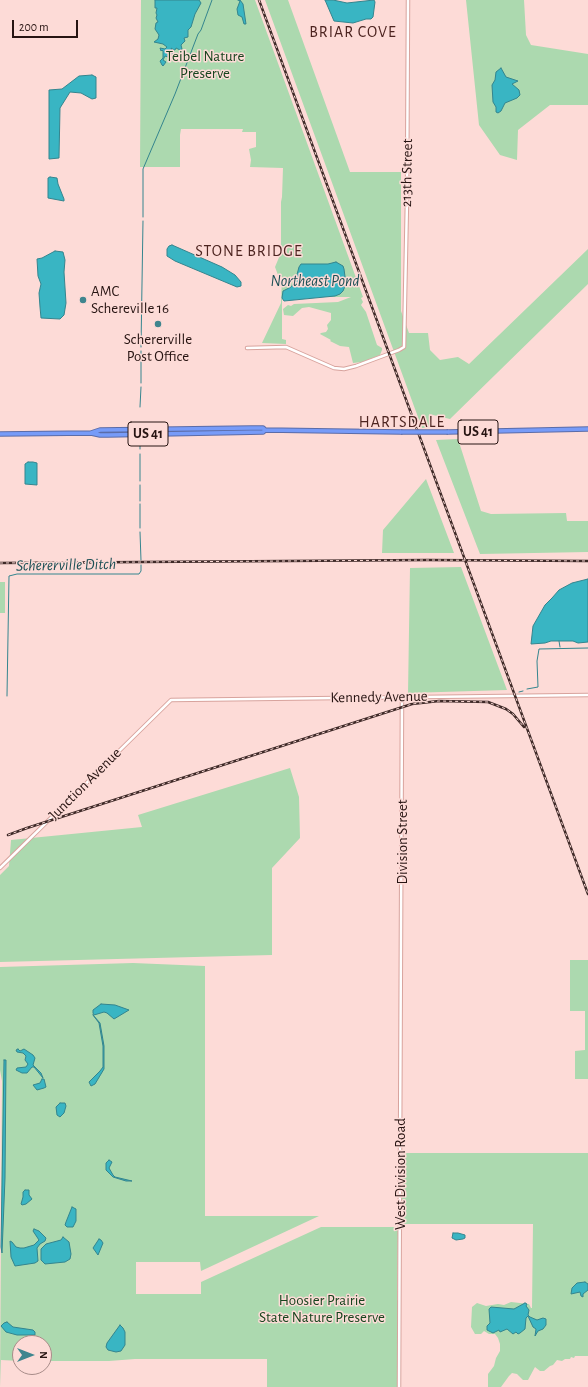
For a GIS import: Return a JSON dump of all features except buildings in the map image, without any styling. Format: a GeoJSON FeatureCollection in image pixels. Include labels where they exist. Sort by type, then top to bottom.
{"type":"FeatureCollection","features":[{"type":"Feature","properties":{"kind":"highway","name":"US 41"},"geometry":{"type":"LineString","coordinates":[[0,434],[91,433],[100,435],[263,432],[265,430],[448,432],[588,429]]}},
{"type":"Feature","properties":{"kind":"street","name":"213th Street"},"geometry":{"type":"LineString","coordinates":[[247,348],[286,347],[334,368],[344,369],[356,366],[404,347],[407,200],[408,0]]}},
{"type":"Feature","properties":{"kind":"street","name":"Kennedy Avenue"},"geometry":{"type":"LineString","coordinates":[[171,700],[588,695]]}},
{"type":"Feature","properties":{"kind":"street","name":"Division Street"},"geometry":{"type":"LineString","coordinates":[[402,697],[402,960]]}},
{"type":"Feature","properties":{"kind":"street","name":"Junction Avenue"},"geometry":{"type":"LineString","coordinates":[[0,868],[171,700]]}},
{"type":"Feature","properties":{"kind":"street","name":"West Division Road"},"geometry":{"type":"LineString","coordinates":[[399,1387],[402,960]]}},
{"type":"Feature","properties":{"kind":"green space","name":"Teibel Nature Preserve"},"geometry":{"type":"Polygon","coordinates":[[[141,0],[255,0],[363,297],[361,298],[363,302],[361,305],[366,312],[377,345],[382,348],[380,355],[362,362],[353,363],[349,347],[340,346],[320,334],[326,332],[328,329],[327,325],[331,320],[331,313],[309,307],[302,308],[293,316],[284,315],[283,309],[288,305],[338,302],[351,297],[282,297],[282,339],[286,340],[286,344],[262,343],[281,303],[282,277],[278,275],[275,267],[281,251],[283,168],[250,167],[251,160],[249,149],[256,147],[256,132],[242,132],[243,129],[181,129],[180,167],[140,167],[141,0]]]}},
{"type":"Feature","properties":{"kind":"green space"},"geometry":{"type":"Polygon","coordinates":[[[265,0],[288,0],[350,172],[401,172],[401,311],[409,333],[428,333],[430,350],[440,360],[458,357],[469,364],[588,249],[588,284],[450,419],[429,414],[434,427],[422,428],[265,0]]]}},
{"type":"Feature","properties":{"kind":"green space"},"geometry":{"type":"Polygon","coordinates":[[[466,0],[524,0],[526,35],[531,45],[588,54],[588,105],[550,105],[518,130],[517,160],[500,155],[479,125],[466,0]]]}},
{"type":"Feature","properties":{"kind":"green space"},"geometry":{"type":"Polygon","coordinates":[[[458,439],[481,511],[491,514],[566,513],[567,521],[588,521],[588,552],[480,554],[436,440],[458,439]]]}},
{"type":"Feature","properties":{"kind":"green space"},"geometry":{"type":"Polygon","coordinates":[[[426,479],[454,553],[382,553],[383,530],[426,479]]]}},
{"type":"Feature","properties":{"kind":"green space"},"geometry":{"type":"Polygon","coordinates":[[[461,567],[507,690],[408,693],[410,568],[461,567]]]}},
{"type":"Feature","properties":{"kind":"green space"},"geometry":{"type":"Polygon","coordinates":[[[0,582],[5,582],[5,613],[0,613],[0,582]]]}},
{"type":"Feature","properties":{"kind":"green space"},"geometry":{"type":"Polygon","coordinates":[[[290,768],[299,797],[300,838],[272,868],[272,955],[0,962],[0,875],[9,866],[11,840],[142,827],[138,815],[290,768]]]}},
{"type":"Feature","properties":{"kind":"green space"},"geometry":{"type":"Polygon","coordinates":[[[570,960],[588,960],[588,1079],[575,1079],[575,1051],[585,1050],[585,1011],[570,1011],[570,960]]]}},
{"type":"Feature","properties":{"kind":"green space","name":"Hoosier Prairie State Nature Preserve"},"geometry":{"type":"Polygon","coordinates":[[[133,963],[205,966],[205,1216],[319,1216],[201,1271],[200,1262],[136,1262],[136,1294],[201,1294],[201,1282],[321,1227],[398,1227],[397,1300],[399,1301],[397,1387],[267,1387],[267,1359],[135,1359],[109,1361],[52,1361],[52,1335],[12,1335],[12,1361],[1,1360],[0,1387],[2,1081],[0,1070],[0,967],[133,963]]]}},
{"type":"Feature","properties":{"kind":"green space"},"geometry":{"type":"Polygon","coordinates":[[[402,1153],[588,1153],[588,1356],[575,1356],[574,1358],[571,1357],[570,1359],[565,1359],[562,1361],[557,1360],[553,1365],[544,1371],[540,1371],[535,1367],[528,1380],[523,1380],[517,1374],[512,1373],[501,1387],[488,1387],[488,1374],[494,1366],[500,1351],[500,1344],[495,1334],[489,1334],[484,1331],[481,1334],[475,1334],[471,1327],[472,1307],[477,1303],[486,1306],[498,1304],[504,1305],[511,1302],[529,1304],[532,1308],[533,1224],[402,1224],[402,1153]]]}},
{"type":"Feature","properties":{"kind":"water"},"geometry":{"type":"Polygon","coordinates":[[[155,0],[199,0],[201,3],[195,14],[191,27],[188,30],[188,37],[184,38],[185,41],[181,45],[182,49],[180,50],[176,48],[174,50],[171,48],[173,53],[172,54],[170,52],[169,57],[168,54],[168,57],[165,56],[163,60],[166,62],[163,66],[160,61],[163,58],[163,51],[161,51],[160,48],[165,49],[167,47],[163,44],[154,42],[158,39],[159,35],[155,29],[156,23],[158,22],[156,18],[157,8],[155,8],[155,0]]]}},
{"type":"Feature","properties":{"kind":"water"},"geometry":{"type":"Polygon","coordinates":[[[238,0],[240,0],[243,4],[246,24],[244,24],[242,17],[238,15],[237,9],[240,1],[238,0]]]}},
{"type":"Feature","properties":{"kind":"water"},"geometry":{"type":"Polygon","coordinates":[[[325,0],[347,3],[374,0],[373,17],[371,19],[353,23],[334,21],[325,0]]]}},
{"type":"Feature","properties":{"kind":"water"},"geometry":{"type":"Polygon","coordinates":[[[501,68],[506,77],[518,81],[512,84],[519,90],[520,95],[517,98],[505,103],[501,111],[498,113],[496,112],[496,107],[493,102],[492,85],[495,80],[496,72],[501,68]]]}},
{"type":"Feature","properties":{"kind":"water"},"geometry":{"type":"Polygon","coordinates":[[[92,75],[96,77],[96,98],[92,99],[81,93],[70,92],[60,108],[59,158],[49,159],[49,90],[62,89],[79,76],[92,75]]]}},
{"type":"Feature","properties":{"kind":"water"},"geometry":{"type":"Polygon","coordinates":[[[48,178],[57,178],[64,201],[48,198],[48,178]]]}},
{"type":"Feature","properties":{"kind":"water"},"geometry":{"type":"Polygon","coordinates":[[[172,245],[222,267],[235,275],[241,282],[241,286],[237,287],[175,261],[167,256],[167,249],[172,245]]]}},
{"type":"Feature","properties":{"kind":"water"},"geometry":{"type":"Polygon","coordinates":[[[55,251],[63,252],[65,260],[64,272],[66,303],[64,315],[60,319],[41,318],[39,293],[41,284],[38,276],[37,259],[55,251]]]}},
{"type":"Feature","properties":{"kind":"water","name":"Northeast Pond"},"geometry":{"type":"Polygon","coordinates":[[[336,262],[343,266],[346,284],[340,294],[335,296],[284,301],[282,298],[283,291],[291,287],[295,282],[301,264],[328,264],[336,262]]]}},
{"type":"Feature","properties":{"kind":"water"},"geometry":{"type":"Polygon","coordinates":[[[28,462],[37,463],[37,485],[25,484],[25,464],[28,462]]]}},
{"type":"Feature","properties":{"kind":"water"},"geometry":{"type":"Polygon","coordinates":[[[588,579],[588,642],[578,643],[573,641],[551,641],[531,644],[533,626],[545,605],[559,590],[572,583],[588,579]]]}},
{"type":"Feature","properties":{"kind":"water"},"geometry":{"type":"Polygon","coordinates":[[[101,1004],[115,1005],[129,1010],[114,1019],[104,1012],[94,1015],[93,1010],[101,1004]]]}},
{"type":"Feature","properties":{"kind":"water"},"geometry":{"type":"Polygon","coordinates":[[[93,1015],[100,1023],[104,1046],[104,1069],[95,1084],[91,1086],[89,1082],[103,1067],[103,1046],[99,1023],[93,1015]]]}},
{"type":"Feature","properties":{"kind":"water"},"geometry":{"type":"Polygon","coordinates":[[[18,1049],[20,1051],[24,1049],[33,1055],[35,1058],[33,1065],[41,1073],[43,1078],[34,1067],[32,1067],[27,1073],[22,1073],[16,1070],[17,1068],[26,1067],[28,1064],[25,1060],[26,1056],[23,1053],[17,1052],[16,1050],[18,1049]]]}},
{"type":"Feature","properties":{"kind":"water"},"geometry":{"type":"Polygon","coordinates":[[[4,1060],[6,1060],[5,1178],[2,1253],[1,1247],[4,1060]]]}},
{"type":"Feature","properties":{"kind":"water"},"geometry":{"type":"Polygon","coordinates":[[[42,1079],[44,1079],[46,1087],[37,1090],[33,1085],[40,1083],[42,1079]]]}},
{"type":"Feature","properties":{"kind":"water"},"geometry":{"type":"Polygon","coordinates":[[[60,1103],[65,1103],[66,1106],[64,1113],[60,1117],[57,1115],[56,1107],[60,1103]]]}},
{"type":"Feature","properties":{"kind":"water"},"geometry":{"type":"Polygon","coordinates":[[[109,1160],[112,1162],[109,1168],[115,1177],[132,1181],[126,1181],[113,1177],[106,1170],[106,1163],[109,1160]]]}},
{"type":"Feature","properties":{"kind":"water"},"geometry":{"type":"Polygon","coordinates":[[[25,1190],[29,1190],[29,1195],[32,1199],[26,1204],[22,1205],[23,1192],[25,1190]]]}},
{"type":"Feature","properties":{"kind":"water"},"geometry":{"type":"Polygon","coordinates":[[[72,1207],[76,1209],[76,1221],[73,1227],[67,1227],[65,1225],[72,1207]]]}},
{"type":"Feature","properties":{"kind":"water"},"geometry":{"type":"Polygon","coordinates":[[[34,1229],[39,1231],[46,1238],[45,1241],[37,1248],[38,1261],[35,1263],[15,1266],[11,1257],[10,1241],[16,1247],[20,1248],[34,1245],[39,1240],[33,1231],[34,1229]]]}},
{"type":"Feature","properties":{"kind":"water"},"geometry":{"type":"Polygon","coordinates":[[[453,1233],[465,1235],[465,1238],[456,1240],[452,1238],[453,1233]]]}},
{"type":"Feature","properties":{"kind":"water"},"geometry":{"type":"Polygon","coordinates":[[[63,1237],[69,1242],[71,1254],[70,1259],[65,1262],[45,1264],[41,1260],[41,1249],[46,1244],[61,1240],[63,1237]]]}},
{"type":"Feature","properties":{"kind":"water"},"geometry":{"type":"Polygon","coordinates":[[[99,1239],[103,1243],[98,1255],[93,1248],[99,1239]]]}},
{"type":"Feature","properties":{"kind":"water"},"geometry":{"type":"Polygon","coordinates":[[[585,1282],[588,1284],[588,1290],[583,1294],[583,1297],[581,1296],[580,1292],[571,1294],[572,1288],[577,1283],[585,1282]]]}},
{"type":"Feature","properties":{"kind":"water"},"geometry":{"type":"Polygon","coordinates":[[[525,1303],[527,1304],[526,1306],[529,1310],[528,1315],[530,1317],[537,1320],[543,1318],[546,1319],[546,1325],[543,1329],[538,1331],[535,1336],[536,1329],[533,1327],[528,1316],[526,1318],[525,1329],[518,1334],[516,1332],[513,1334],[507,1329],[500,1332],[499,1330],[493,1333],[487,1330],[487,1326],[490,1323],[489,1309],[491,1307],[514,1309],[525,1303]]]}},
{"type":"Feature","properties":{"kind":"water"},"geometry":{"type":"Polygon","coordinates":[[[7,1322],[13,1327],[33,1330],[35,1335],[17,1335],[6,1332],[1,1326],[7,1322]]]}},
{"type":"Feature","properties":{"kind":"water"},"geometry":{"type":"Polygon","coordinates":[[[120,1325],[125,1332],[125,1345],[121,1351],[116,1352],[108,1350],[106,1347],[107,1343],[120,1325]]]}},
{"type":"Feature","properties":{"kind":"waterway","name":"Schererville Ditch"},"geometry":{"type":"LineString","coordinates":[[143,217],[143,169],[175,94],[212,0]]}},
{"type":"Feature","properties":{"kind":"waterway","name":"Schererville Ditch"},"geometry":{"type":"LineString","coordinates":[[141,347],[143,221]]}},
{"type":"Feature","properties":{"kind":"waterway","name":"Schererville Ditch"},"geometry":{"type":"LineString","coordinates":[[141,351],[141,383]]}},
{"type":"Feature","properties":{"kind":"waterway","name":"Schererville Ditch"},"geometry":{"type":"LineString","coordinates":[[140,407],[141,387]]}},
{"type":"Feature","properties":{"kind":"waterway","name":"Schererville Ditch"},"geometry":{"type":"LineString","coordinates":[[140,440],[140,449]]}},
{"type":"Feature","properties":{"kind":"waterway","name":"Schererville Ditch"},"geometry":{"type":"LineString","coordinates":[[140,454],[140,481]]}},
{"type":"Feature","properties":{"kind":"waterway","name":"Schererville Ditch"},"geometry":{"type":"LineString","coordinates":[[140,485],[140,501]]}},
{"type":"Feature","properties":{"kind":"waterway","name":"Schererville Ditch"},"geometry":{"type":"LineString","coordinates":[[140,504],[140,528]]}},
{"type":"Feature","properties":{"kind":"waterway","name":"Schererville Ditch"},"geometry":{"type":"LineString","coordinates":[[140,532],[141,560]]}},
{"type":"Feature","properties":{"kind":"waterway","name":"Schererville Ditch"},"geometry":{"type":"LineString","coordinates":[[7,696],[9,576],[17,574],[139,574],[141,571],[141,565]]}},
{"type":"Feature","properties":{"kind":"waterway"},"geometry":{"type":"LineString","coordinates":[[559,641],[560,647]]}},
{"type":"Feature","properties":{"kind":"waterway"},"geometry":{"type":"LineString","coordinates":[[527,689],[538,687],[537,661],[539,649],[588,648]]}},
{"type":"Feature","properties":{"kind":"waterway"},"geometry":{"type":"LineString","coordinates":[[519,692],[523,691]]}},
{"type":"Feature","properties":{"kind":"railway"},"geometry":{"type":"LineString","coordinates":[[259,0],[588,894]]}},
{"type":"Feature","properties":{"kind":"railway"},"geometry":{"type":"LineString","coordinates":[[0,563],[428,560],[588,561]]}},
{"type":"Feature","properties":{"kind":"railway"},"geometry":{"type":"LineString","coordinates":[[8,835],[412,704],[439,701],[488,702],[506,709],[513,714],[524,727]]}},
{"type":"Feature","properties":{"kind":"place","name":"AMC Schereville 16"},"geometry":{"type":"Point","coordinates":[83,300]}},
{"type":"Feature","properties":{"kind":"place","name":"Schererville Post Office"},"geometry":{"type":"Point","coordinates":[158,324]}},
{"type":"Feature","properties":{"kind":"district","name":"BRIAR COVE"},"geometry":{"type":"Point","coordinates":[353,32]}},
{"type":"Feature","properties":{"kind":"district","name":"STONE BRIDGE"},"geometry":{"type":"Point","coordinates":[249,251]}},
{"type":"Feature","properties":{"kind":"district","name":"HARTSDALE"},"geometry":{"type":"Point","coordinates":[402,422]}}]}
